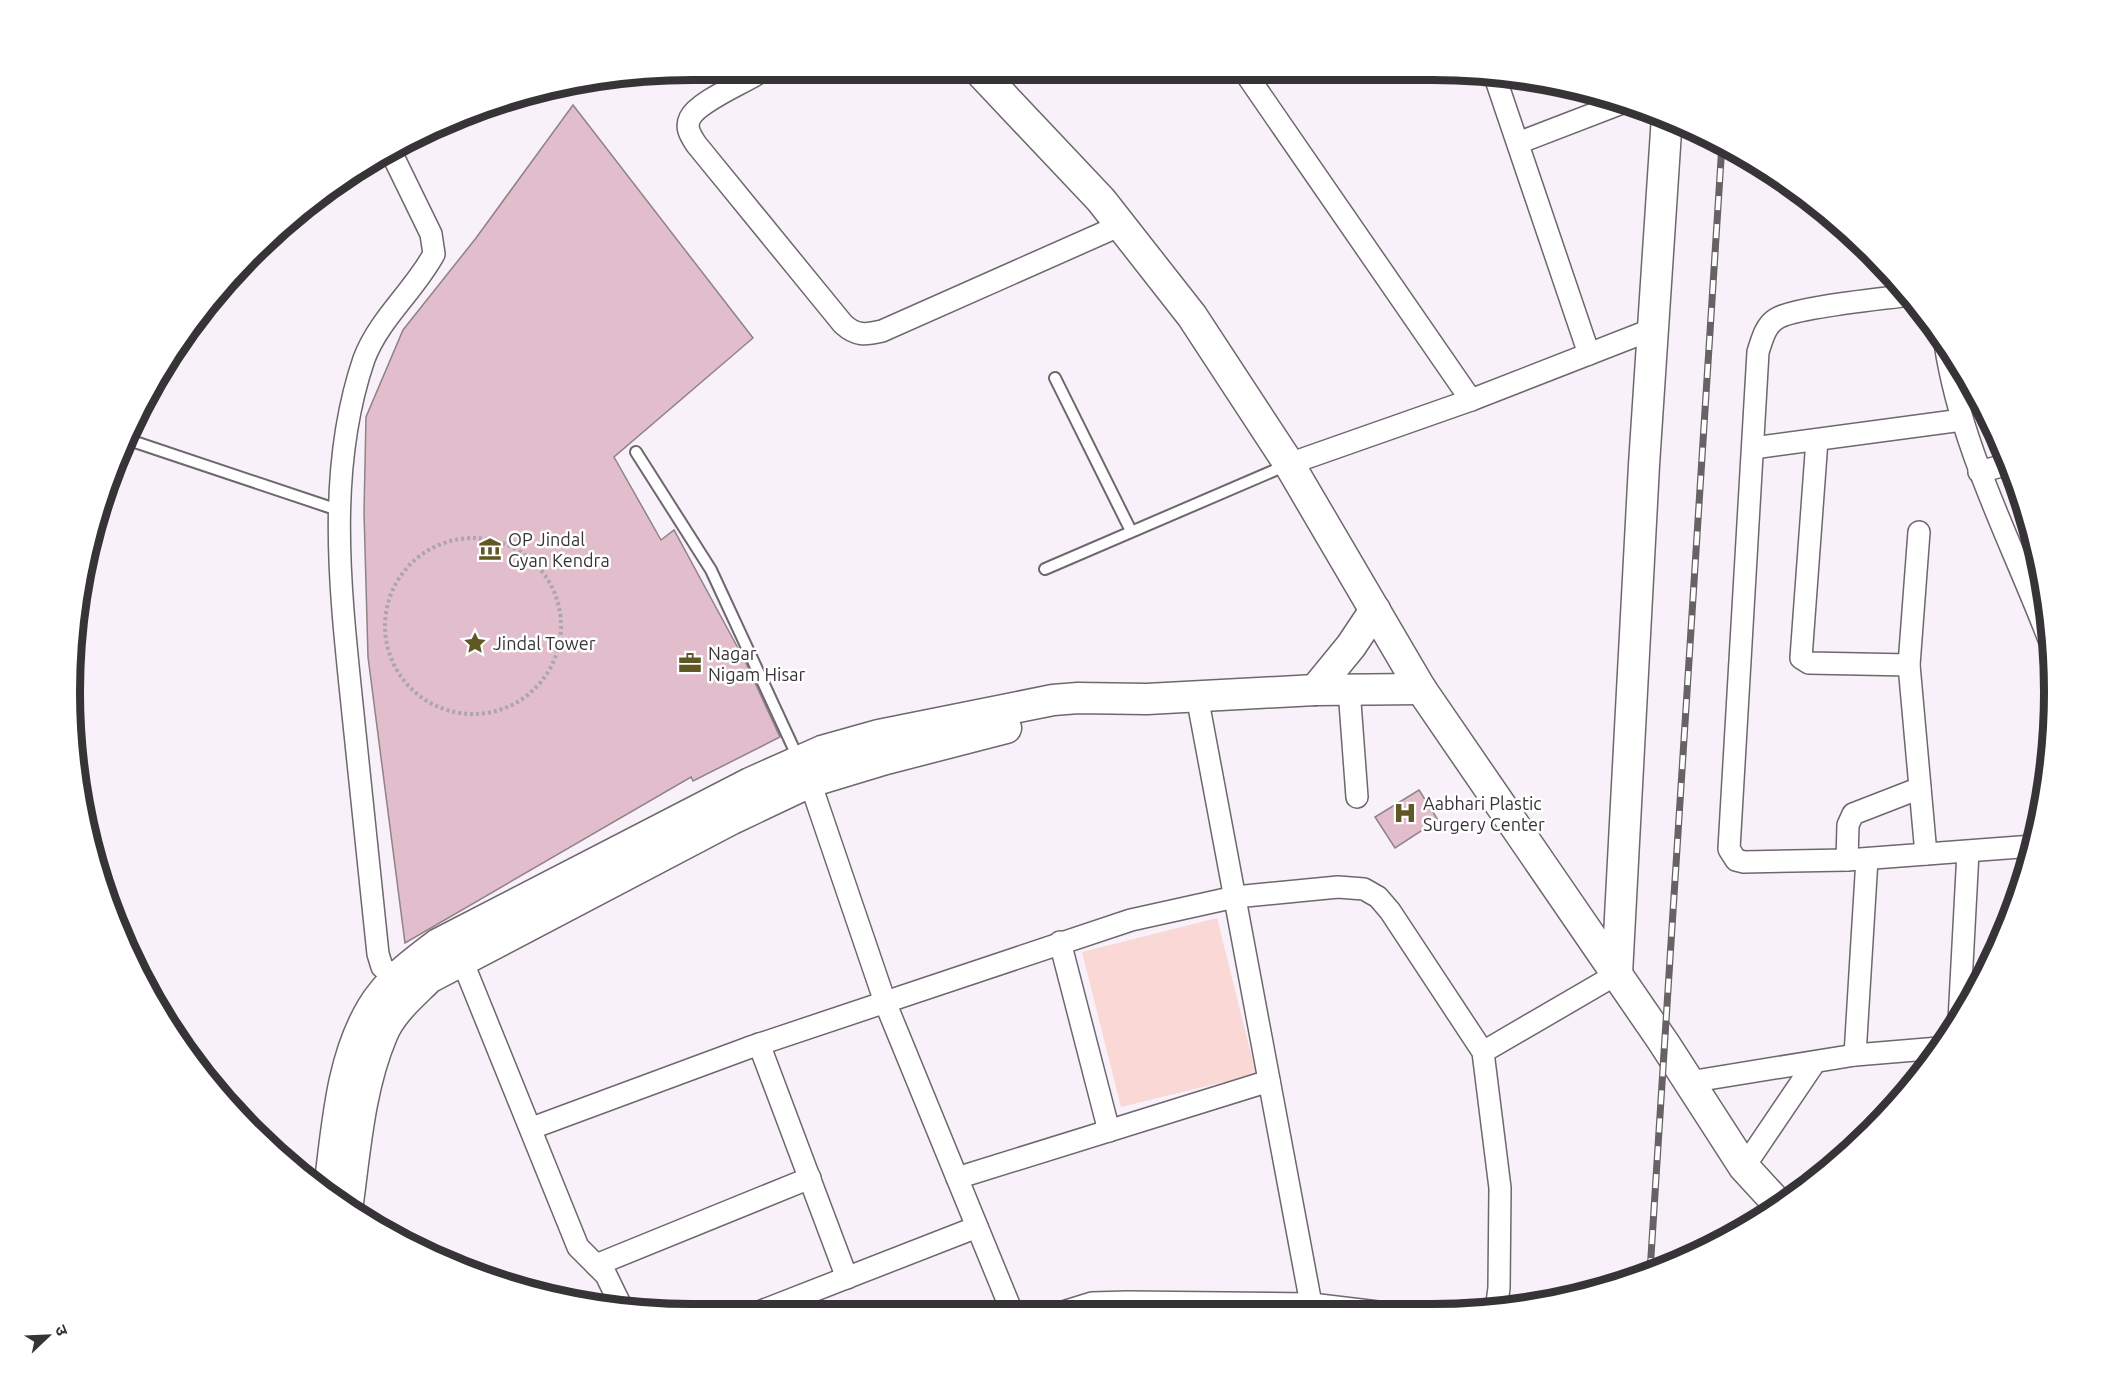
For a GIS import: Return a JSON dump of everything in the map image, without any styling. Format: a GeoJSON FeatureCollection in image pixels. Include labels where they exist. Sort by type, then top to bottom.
{"type":"FeatureCollection","features":[{"type":"Feature","properties":{"kind":"street"},"geometry":{"type":"LineString","coordinates":[[747,80],[697,109],[689,119],[688,132],[836,315],[854,334],[867,335],[882,331],[1121,225]]}},
{"type":"Feature","properties":{"kind":"street"},"geometry":{"type":"LineString","coordinates":[[988,80],[1101,200],[1192,316],[1289,464],[1421,688],[1617,974],[1744,1167],[1774,1200]]}},
{"type":"Feature","properties":{"kind":"street"},"geometry":{"type":"LineString","coordinates":[[1250,80],[1471,400]]}},
{"type":"Feature","properties":{"kind":"street"},"geometry":{"type":"LineString","coordinates":[[1497,84],[1589,354]]}},
{"type":"Feature","properties":{"kind":"street"},"geometry":{"type":"LineString","coordinates":[[1518,143],[1614,107]]}},
{"type":"Feature","properties":{"kind":"street"},"geometry":{"type":"LineString","coordinates":[[1617,974],[1666,126]]}},
{"type":"Feature","properties":{"kind":"street"},"geometry":{"type":"LineString","coordinates":[[394,158],[431,234],[435,254],[387,318],[365,357],[351,402],[338,510],[346,640],[378,954],[382,967],[405,985]]}},
{"type":"Feature","properties":{"kind":"street"},"geometry":{"type":"LineString","coordinates":[[1900,296],[1788,313],[1769,325],[1758,352],[1730,849],[1736,860],[1744,862],[1857,860],[2025,847]]}},
{"type":"Feature","properties":{"kind":"street"},"geometry":{"type":"LineString","coordinates":[[1289,464],[1471,400],[1653,329]]}},
{"type":"Feature","properties":{"kind":"street"},"geometry":{"type":"LineString","coordinates":[[1948,364],[1962,420],[1979,472],[2036,591]]}},
{"type":"Feature","properties":{"kind":"street"},"geometry":{"type":"LineString","coordinates":[[1753,448],[1962,420]]}},
{"type":"Feature","properties":{"kind":"street"},"geometry":{"type":"LineString","coordinates":[[1817,440],[1801,658],[1809,663],[1910,665]]}},
{"type":"Feature","properties":{"kind":"street"},"geometry":{"type":"LineString","coordinates":[[1979,472],[2001,466]]}},
{"type":"Feature","properties":{"kind":"street"},"geometry":{"type":"LineString","coordinates":[[1919,532],[1910,665],[1926,854]]}},
{"type":"Feature","properties":{"kind":"street"},"geometry":{"type":"LineString","coordinates":[[1315,690],[1352,646],[1375,610]]}},
{"type":"Feature","properties":{"kind":"street"},"geometry":{"type":"LineString","coordinates":[[330,1185],[342,1100],[352,1052],[372,1007],[405,985],[429,978],[457,949],[732,819],[805,771],[886,759],[996,730],[1147,699],[1315,690],[1421,688]]}},
{"type":"Feature","properties":{"kind":"street"},"geometry":{"type":"LineString","coordinates":[[1348,689],[1357,797]]}},
{"type":"Feature","properties":{"kind":"street"},"geometry":{"type":"LineString","coordinates":[[1197,696],[1311,1304]]}},
{"type":"Feature","properties":{"kind":"street"},"geometry":{"type":"LineString","coordinates":[[805,771],[885,1002],[1009,1304]]}},
{"type":"Feature","properties":{"kind":"street"},"geometry":{"type":"LineString","coordinates":[[1855,1055],[1857,860],[1848,825],[1853,814],[1920,788]]}},
{"type":"Feature","properties":{"kind":"street"},"geometry":{"type":"LineString","coordinates":[[1968,852],[1971,982]]}},
{"type":"Feature","properties":{"kind":"street"},"geometry":{"type":"LineString","coordinates":[[532,1128],[759,1044],[1131,920],[1235,897],[1338,886],[1364,889],[1378,897],[1390,911],[1483,1052],[1500,1188],[1497,1300]]}},
{"type":"Feature","properties":{"kind":"street"},"geometry":{"type":"LineString","coordinates":[[1060,942],[1108,1131]]}},
{"type":"Feature","properties":{"kind":"street"},"geometry":{"type":"LineString","coordinates":[[457,949],[532,1128],[578,1247],[606,1275],[618,1300]]}},
{"type":"Feature","properties":{"kind":"street"},"geometry":{"type":"LineString","coordinates":[[1483,1052],[1617,974]]}},
{"type":"Feature","properties":{"kind":"street"},"geometry":{"type":"LineString","coordinates":[[349,1199],[360,1123],[382,1033],[402,1004],[405,985]]}},
{"type":"Feature","properties":{"kind":"street"},"geometry":{"type":"LineString","coordinates":[[759,1044],[847,1278]]}},
{"type":"Feature","properties":{"kind":"street"},"geometry":{"type":"LineString","coordinates":[[1689,1082],[1855,1055],[1929,1049]]}},
{"type":"Feature","properties":{"kind":"street"},"geometry":{"type":"LineString","coordinates":[[1744,1167],[1815,1062]]}},
{"type":"Feature","properties":{"kind":"street"},"geometry":{"type":"LineString","coordinates":[[957,1178],[1269,1082]]}},
{"type":"Feature","properties":{"kind":"street"},"geometry":{"type":"LineString","coordinates":[[596,1265],[810,1178]]}},
{"type":"Feature","properties":{"kind":"street"},"geometry":{"type":"LineString","coordinates":[[809,1302],[847,1278],[976,1227]]}},
{"type":"Feature","properties":{"kind":"lane"},"geometry":{"type":"LineString","coordinates":[[1055,378],[1131,531]]}},
{"type":"Feature","properties":{"kind":"lane"},"geometry":{"type":"LineString","coordinates":[[133,442],[338,510]]}},
{"type":"Feature","properties":{"kind":"lane"},"geometry":{"type":"LineString","coordinates":[[636,452],[711,570],[805,771]]}},
{"type":"Feature","properties":{"kind":"lane"},"geometry":{"type":"LineString","coordinates":[[1045,569],[1289,464]]}},
{"type":"Feature","properties":{"kind":"path"},"geometry":{"type":"LineString","coordinates":[[468,537],[508,544],[541,568],[555,589],[563,628],[554,667],[530,697],[479,717],[446,713],[424,702],[396,672],[383,632],[390,593],[405,567],[432,546],[468,537]]}},
{"type":"Feature","properties":{"kind":"shaded area"},"geometry":{"type":"Polygon","coordinates":[[[1217,918],[1256,1074],[1121,1107],[1082,952],[1217,918]]]}},
{"type":"Feature","properties":{"kind":"building","name":"OP Jindal Gyan Kendra"},"geometry":{"type":"Polygon","coordinates":[[[573,105],[753,338],[614,457],[661,540],[674,530],[745,661],[780,737],[693,781],[691,777],[405,943],[368,657],[364,512],[366,417],[403,330],[476,238],[573,105]]]}},
{"type":"Feature","properties":{"kind":"building"},"geometry":{"type":"Polygon","coordinates":[[[1419,790],[1438,820],[1395,848],[1375,817],[1419,790]]]}},
{"type":"Feature","properties":{"kind":"railway"},"geometry":{"type":"LineString","coordinates":[[1651,1264],[1721,153]]}},
{"type":"Feature","properties":{"kind":"place","name":"OP Jindal Gyan Kendra"},"geometry":{"type":"Point","coordinates":[490,549]}},
{"type":"Feature","properties":{"kind":"place","name":"Jindal Tower"},"geometry":{"type":"Point","coordinates":[475,643]}},
{"type":"Feature","properties":{"kind":"place","name":"Nagar Nigam Hisar"},"geometry":{"type":"Point","coordinates":[690,663]}},
{"type":"Feature","properties":{"kind":"place","name":"Aabhari Plastic Surgery Center"},"geometry":{"type":"Point","coordinates":[1405,813]}}]}
